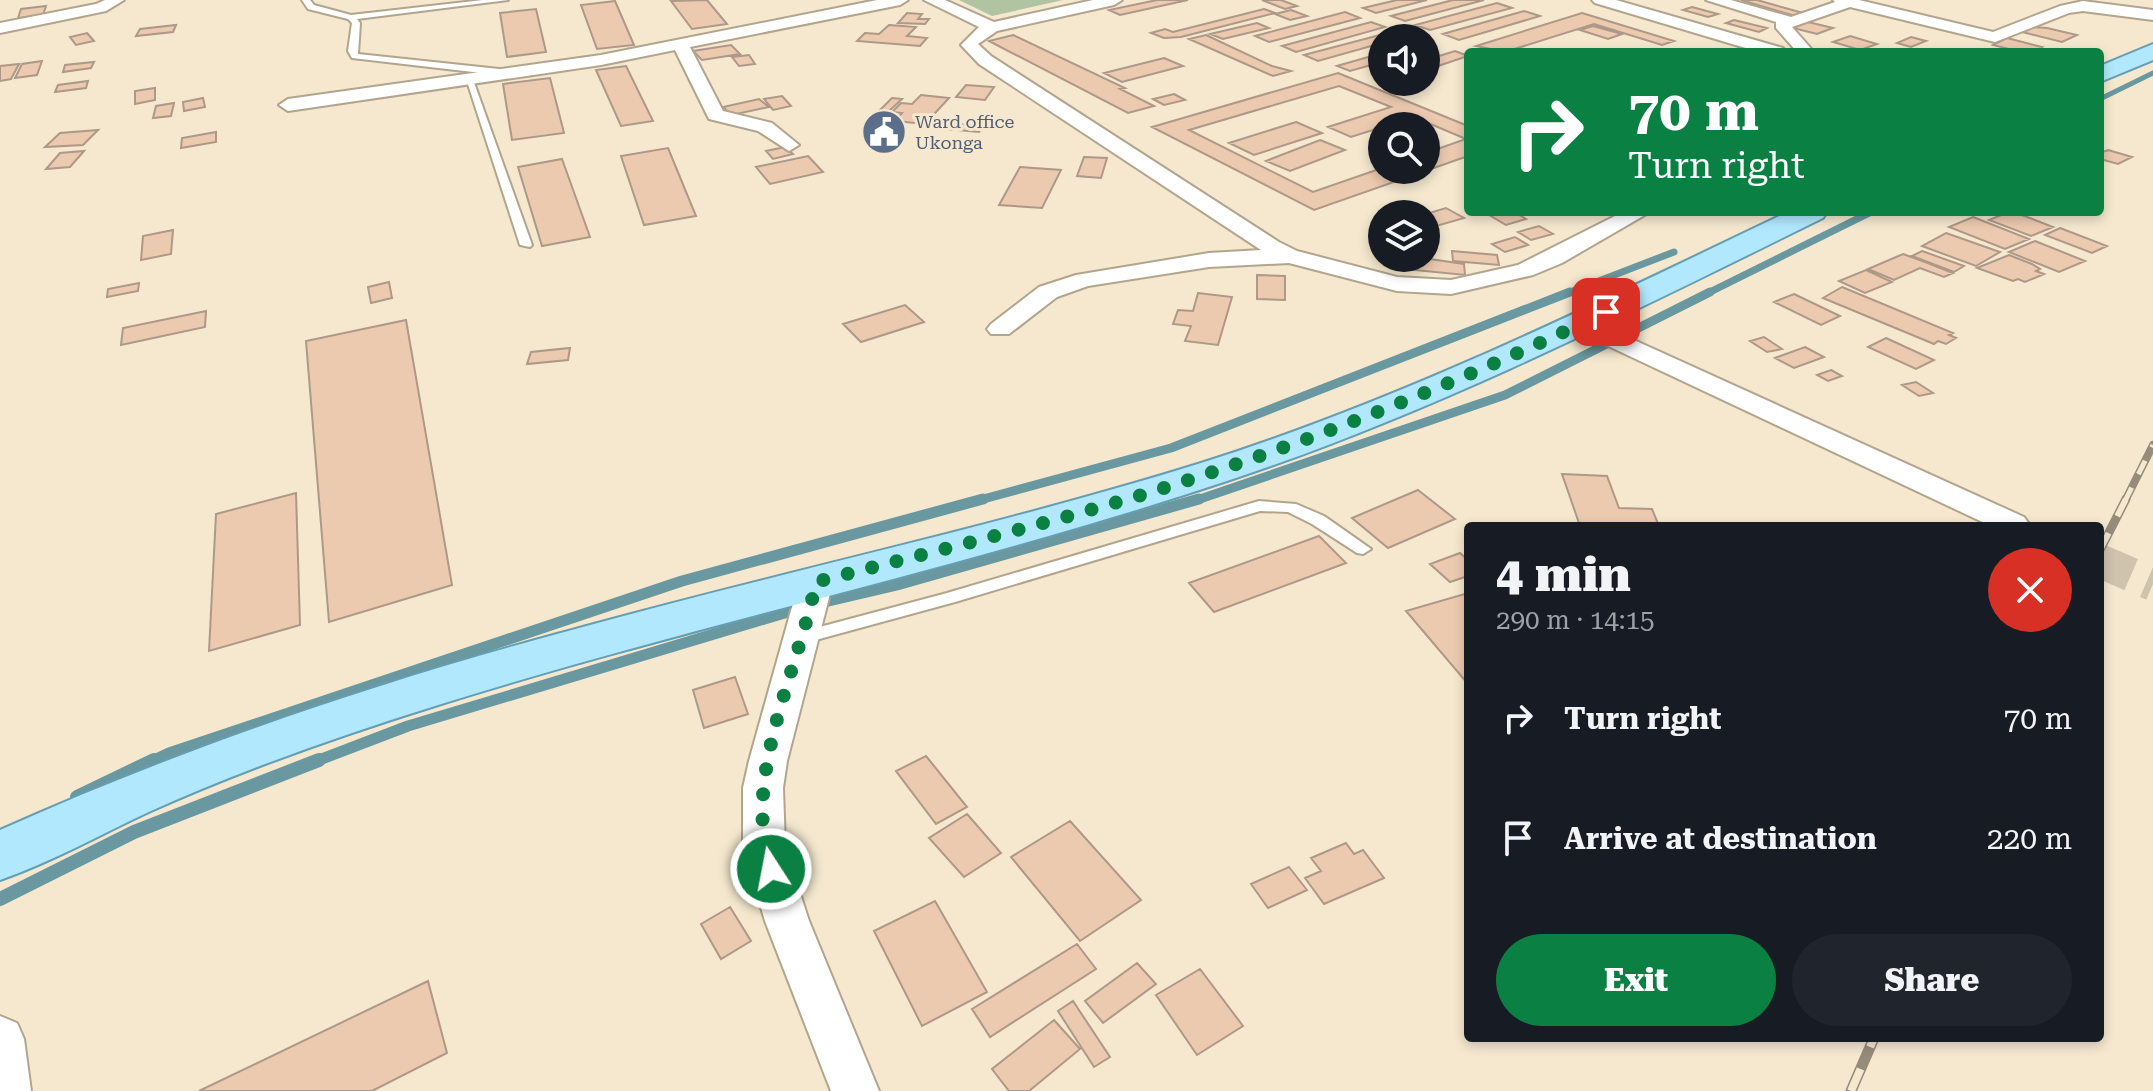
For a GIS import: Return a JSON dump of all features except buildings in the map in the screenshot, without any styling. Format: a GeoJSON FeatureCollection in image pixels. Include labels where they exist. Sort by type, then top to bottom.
{"type":"FeatureCollection","features":[{"type":"Feature","properties":{"kind":"main road"},"geometry":{"type":"LineString","coordinates":[[2104,73],[2153,51]]}},
{"type":"Feature","properties":{"kind":"main road"},"geometry":{"type":"LineString","coordinates":[[0,856],[196,769],[388,700],[1137,496],[1275,451],[1383,409],[1581,324],[1804,216]]}},
{"type":"Feature","properties":{"kind":"street"},"geometry":{"type":"LineString","coordinates":[[0,28],[93,10],[116,0]]}},
{"type":"Feature","properties":{"kind":"street"},"geometry":{"type":"LineString","coordinates":[[288,105],[499,72],[601,60],[900,0]]}},
{"type":"Feature","properties":{"kind":"street"},"geometry":{"type":"LineString","coordinates":[[932,0],[992,27]]}},
{"type":"Feature","properties":{"kind":"street"},"geometry":{"type":"LineString","coordinates":[[1114,0],[992,27],[978,34],[969,45],[985,60],[1226,220],[1289,256],[1397,284],[1451,287],[1539,264],[1631,216]]}},
{"type":"Feature","properties":{"kind":"street"},"geometry":{"type":"LineString","coordinates":[[1600,0],[1763,48]]}},
{"type":"Feature","properties":{"kind":"street"},"geometry":{"type":"LineString","coordinates":[[1714,0],[1789,21]]}},
{"type":"Feature","properties":{"kind":"street"},"geometry":{"type":"LineString","coordinates":[[1802,48],[1782,28],[1789,21],[1846,1],[1968,33],[1995,37],[2065,9],[2083,6],[2153,15]]}},
{"type":"Feature","properties":{"kind":"street"},"geometry":{"type":"LineString","coordinates":[[680,43],[716,115],[765,127],[789,145]]}},
{"type":"Feature","properties":{"kind":"street"},"geometry":{"type":"LineString","coordinates":[[1000,329],[1048,292],[1084,280],[1209,260],[1289,256]]}},
{"type":"Feature","properties":{"kind":"street"},"geometry":{"type":"LineString","coordinates":[[1581,324],[2009,522]]}},
{"type":"Feature","properties":{"kind":"street"},"geometry":{"type":"LineString","coordinates":[[816,582],[763,788],[764,847],[787,921],[855,1091]]}},
{"type":"Feature","properties":{"kind":"street"},"geometry":{"type":"LineString","coordinates":[[0,1039],[7,1091]]}},
{"type":"Feature","properties":{"kind":"lane"},"geometry":{"type":"LineString","coordinates":[[306,0],[318,10],[351,17],[504,0]]}},
{"type":"Feature","properties":{"kind":"lane"},"geometry":{"type":"LineString","coordinates":[[351,17],[356,23],[352,51],[355,56],[499,72]]}},
{"type":"Feature","properties":{"kind":"lane"},"geometry":{"type":"LineString","coordinates":[[468,77],[526,245]]}},
{"type":"Feature","properties":{"kind":"lane"},"geometry":{"type":"LineString","coordinates":[[801,638],[1259,506],[1291,507],[1363,549]]}},
{"type":"Feature","properties":{"kind":"green space"},"geometry":{"type":"Polygon","coordinates":[[[959,0],[1063,0],[992,16],[959,0]]]}},
{"type":"Feature","properties":{"kind":"waterway"},"geometry":{"type":"LineString","coordinates":[[2104,97],[2153,73]]}},
{"type":"Feature","properties":{"kind":"waterway"},"geometry":{"type":"LineString","coordinates":[[1708,293],[1863,216]]}},
{"type":"Feature","properties":{"kind":"waterway"},"geometry":{"type":"LineString","coordinates":[[1565,294],[1674,252]]}},
{"type":"Feature","properties":{"kind":"waterway"},"geometry":{"type":"LineString","coordinates":[[976,501],[1171,448],[1570,292]]}},
{"type":"Feature","properties":{"kind":"waterway"},"geometry":{"type":"LineString","coordinates":[[1194,501],[1505,395],[1708,293]]}},
{"type":"Feature","properties":{"kind":"waterway"},"geometry":{"type":"LineString","coordinates":[[150,762],[169,753],[682,581],[983,499]]}},
{"type":"Feature","properties":{"kind":"waterway"},"geometry":{"type":"LineString","coordinates":[[816,604],[897,585],[1199,499]]}},
{"type":"Feature","properties":{"kind":"waterway"},"geometry":{"type":"LineString","coordinates":[[314,762],[408,726],[801,608]]}},
{"type":"Feature","properties":{"kind":"waterway"},"geometry":{"type":"LineString","coordinates":[[77,797],[154,760]]}},
{"type":"Feature","properties":{"kind":"waterway"},"geometry":{"type":"LineString","coordinates":[[0,899],[134,832],[319,760]]}},
{"type":"Feature","properties":{"kind":"tunnel"},"geometry":{"type":"LineString","coordinates":[[2104,563],[2153,584]]}},
{"type":"Feature","properties":{"kind":"railway"},"geometry":{"type":"LineString","coordinates":[[2126,499],[2153,445]]}},
{"type":"Feature","properties":{"kind":"railway"},"geometry":{"type":"LineString","coordinates":[[2104,542],[2126,499]]}},
{"type":"Feature","properties":{"kind":"railway"},"geometry":{"type":"LineString","coordinates":[[1851,1091],[1872,1042]]}},
{"type":"Feature","properties":{"kind":"place","name":"Ward office Ukonga"},"geometry":{"type":"Point","coordinates":[884,132]}},
{"type":"Feature","properties":{"kind":"route"},"geometry":{"type":"LineString","coordinates":[[771,869],[764,847],[763,788],[816,582],[1137,496],[1275,451],[1383,409],[1606,312]]}}]}
